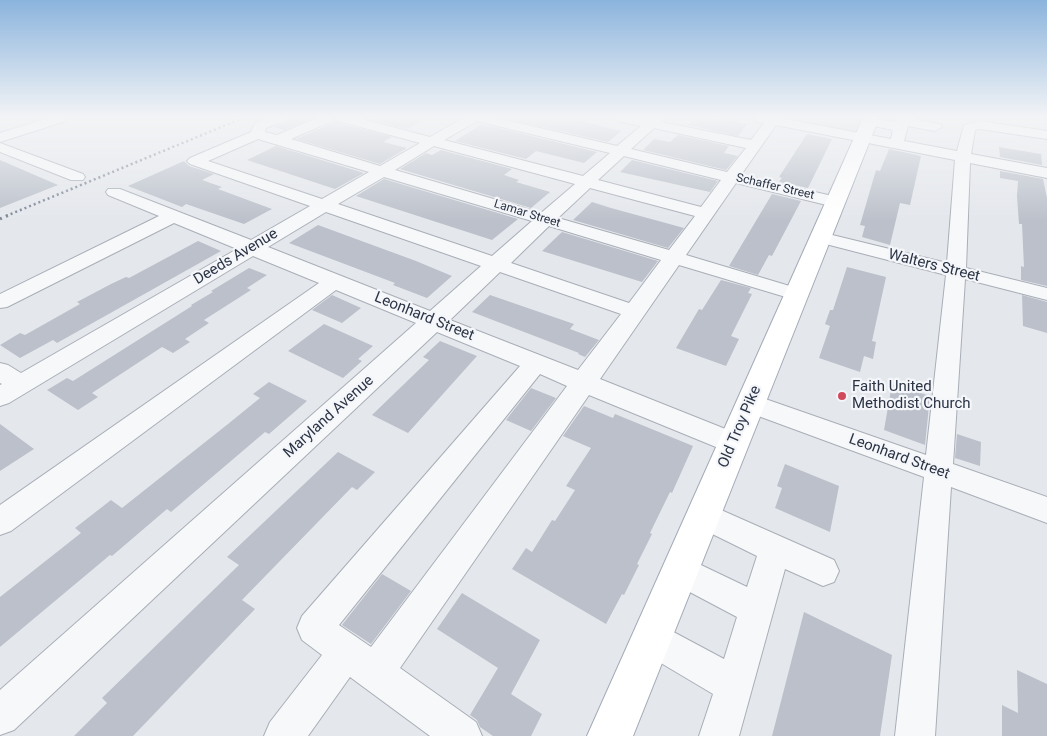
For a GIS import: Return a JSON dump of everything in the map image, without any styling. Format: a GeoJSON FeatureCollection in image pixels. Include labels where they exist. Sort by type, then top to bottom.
{"type":"FeatureCollection","features":[{"type":"Feature","properties":{"kind":"main road","name":"Old Troy Pike"},"geometry":{"type":"LineString","coordinates":[[610,736],[857,152]]}},
{"type":"Feature","properties":{"kind":"street"},"geometry":{"type":"LineString","coordinates":[[14,152],[77,177]]}},
{"type":"Feature","properties":{"kind":"street"},"geometry":{"type":"LineString","coordinates":[[215,152],[195,161],[634,312]]}},
{"type":"Feature","properties":{"kind":"street","name":"Lamar Street"},"geometry":{"type":"LineString","coordinates":[[319,152],[796,294]]}},
{"type":"Feature","properties":{"kind":"street","name":"Deeds Avenue"},"geometry":{"type":"LineString","coordinates":[[0,397],[413,152]]}},
{"type":"Feature","properties":{"kind":"street"},"geometry":{"type":"LineString","coordinates":[[475,152],[705,214]]}},
{"type":"Feature","properties":{"kind":"street","name":"Maryland Avenue"},"geometry":{"type":"LineString","coordinates":[[0,716],[620,152]]}},
{"type":"Feature","properties":{"kind":"street","name":"Schaffer Street"},"geometry":{"type":"LineString","coordinates":[[627,152],[836,202]]}},
{"type":"Feature","properties":{"kind":"street"},"geometry":{"type":"LineString","coordinates":[[284,736],[361,662],[584,382],[749,152]]}},
{"type":"Feature","properties":{"kind":"street"},"geometry":{"type":"LineString","coordinates":[[939,152],[1047,173]]}},
{"type":"Feature","properties":{"kind":"street"},"geometry":{"type":"LineString","coordinates":[[915,736],[956,271],[964,152]]}},
{"type":"Feature","properties":{"kind":"street","name":"Leonhard Street"},"geometry":{"type":"LineString","coordinates":[[114,192],[733,443]]}},
{"type":"Feature","properties":{"kind":"street"},"geometry":{"type":"LineString","coordinates":[[0,302],[173,216]]}},
{"type":"Feature","properties":{"kind":"street","name":"Walters Street"},"geometry":{"type":"LineString","coordinates":[[820,237],[1047,294]]}},
{"type":"Feature","properties":{"kind":"street"},"geometry":{"type":"LineString","coordinates":[[0,522],[335,282]]}},
{"type":"Feature","properties":{"kind":"street"},"geometry":{"type":"LineString","coordinates":[[462,736],[314,628],[536,363]]}},
{"type":"Feature","properties":{"kind":"street"},"geometry":{"type":"LineString","coordinates":[[0,371],[20,385]]}},
{"type":"Feature","properties":{"kind":"street","name":"Leonhard Street"},"geometry":{"type":"LineString","coordinates":[[751,402],[1047,510]]}},
{"type":"Feature","properties":{"kind":"street"},"geometry":{"type":"LineString","coordinates":[[703,515],[823,571]]}},
{"type":"Feature","properties":{"kind":"street"},"geometry":{"type":"LineString","coordinates":[[719,736],[756,609],[776,549]]}},
{"type":"Feature","properties":{"kind":"street"},"geometry":{"type":"LineString","coordinates":[[680,570],[756,609]]}},
{"type":"Feature","properties":{"kind":"street"},"geometry":{"type":"LineString","coordinates":[[651,638],[734,685]]}},
{"type":"Feature","properties":{"kind":"building"},"geometry":{"type":"Polygon","coordinates":[[[263,152],[297,152],[364,173],[335,189],[247,160],[263,152]]]}},
{"type":"Feature","properties":{"kind":"building"},"geometry":{"type":"Polygon","coordinates":[[[341,152],[400,152],[380,164],[341,152]]]}},
{"type":"Feature","properties":{"kind":"building"},"geometry":{"type":"Polygon","coordinates":[[[437,152],[450,152],[512,169],[504,175],[519,180],[516,182],[550,192],[531,208],[400,169],[426,153],[432,155],[437,152]]]}},
{"type":"Feature","properties":{"kind":"building"},"geometry":{"type":"Polygon","coordinates":[[[500,152],[534,152],[526,159],[500,152]]]}},
{"type":"Feature","properties":{"kind":"building"},"geometry":{"type":"Polygon","coordinates":[[[541,152],[597,152],[584,163],[541,152]]]}},
{"type":"Feature","properties":{"kind":"building"},"geometry":{"type":"Polygon","coordinates":[[[653,152],[724,152],[738,156],[726,170],[653,152]]]}},
{"type":"Feature","properties":{"kind":"building"},"geometry":{"type":"Polygon","coordinates":[[[795,152],[825,152],[808,188],[779,182],[782,178],[779,177],[795,152]]]}},
{"type":"Feature","properties":{"kind":"building"},"geometry":{"type":"Polygon","coordinates":[[[888,152],[904,152],[921,156],[910,205],[900,203],[890,245],[862,237],[865,226],[860,225],[876,170],[880,171],[888,152]]]}},
{"type":"Feature","properties":{"kind":"building"},"geometry":{"type":"Polygon","coordinates":[[[1000,152],[1041,154],[1042,165],[1000,157],[1000,152]]]}},
{"type":"Feature","properties":{"kind":"building"},"geometry":{"type":"Polygon","coordinates":[[[0,160],[58,185],[0,208],[0,160]]]}},
{"type":"Feature","properties":{"kind":"building"},"geometry":{"type":"Polygon","coordinates":[[[632,160],[718,181],[710,192],[620,172],[632,160]]]}},
{"type":"Feature","properties":{"kind":"building"},"geometry":{"type":"Polygon","coordinates":[[[184,161],[189,166],[214,174],[202,180],[222,187],[218,189],[272,209],[244,224],[186,204],[182,207],[128,186],[184,161]]]}},
{"type":"Feature","properties":{"kind":"building"},"geometry":{"type":"Polygon","coordinates":[[[1000,171],[1043,179],[1047,198],[1047,286],[1021,280],[1021,266],[1024,267],[1022,224],[1019,224],[1017,196],[1018,181],[1000,178],[1000,171]]]}},
{"type":"Feature","properties":{"kind":"building"},"geometry":{"type":"Polygon","coordinates":[[[384,179],[518,219],[492,240],[356,196],[384,179]]]}},
{"type":"Feature","properties":{"kind":"building"},"geometry":{"type":"Polygon","coordinates":[[[772,194],[801,201],[772,256],[769,255],[758,275],[729,266],[772,194]]]}},
{"type":"Feature","properties":{"kind":"building"},"geometry":{"type":"Polygon","coordinates":[[[592,202],[684,228],[668,248],[573,220],[592,202]]]}},
{"type":"Feature","properties":{"kind":"building"},"geometry":{"type":"Polygon","coordinates":[[[318,225],[452,276],[427,298],[393,285],[395,283],[289,243],[318,225]]]}},
{"type":"Feature","properties":{"kind":"building"},"geometry":{"type":"Polygon","coordinates":[[[562,232],[658,261],[642,282],[542,251],[562,232]]]}},
{"type":"Feature","properties":{"kind":"building"},"geometry":{"type":"Polygon","coordinates":[[[198,241],[221,251],[57,343],[53,340],[20,358],[0,345],[20,333],[25,335],[80,304],[77,302],[126,277],[129,278],[198,241]]]}},
{"type":"Feature","properties":{"kind":"building"},"geometry":{"type":"Polygon","coordinates":[[[847,267],[886,277],[872,341],[876,342],[873,359],[864,356],[860,372],[819,358],[830,326],[825,324],[830,310],[833,310],[847,267]]]}},
{"type":"Feature","properties":{"kind":"building"},"geometry":{"type":"Polygon","coordinates":[[[249,268],[267,275],[247,288],[251,290],[204,320],[209,323],[185,339],[190,342],[173,353],[162,347],[92,393],[98,397],[78,410],[47,390],[67,378],[73,381],[249,268]]]}},
{"type":"Feature","properties":{"kind":"building"},"geometry":{"type":"Polygon","coordinates":[[[721,280],[751,288],[748,293],[752,294],[731,336],[739,339],[726,366],[676,348],[699,309],[702,310],[721,280]]]}},
{"type":"Feature","properties":{"kind":"building"},"geometry":{"type":"Polygon","coordinates":[[[332,295],[361,308],[342,323],[312,310],[332,295]]]}},
{"type":"Feature","properties":{"kind":"building"},"geometry":{"type":"Polygon","coordinates":[[[490,295],[574,324],[570,329],[599,340],[585,357],[472,312],[490,295]]]}},
{"type":"Feature","properties":{"kind":"building"},"geometry":{"type":"Polygon","coordinates":[[[1022,295],[1047,302],[1047,333],[1023,326],[1022,295]]]}},
{"type":"Feature","properties":{"kind":"building"},"geometry":{"type":"Polygon","coordinates":[[[324,324],[373,346],[358,359],[362,361],[343,378],[288,351],[324,324]]]}},
{"type":"Feature","properties":{"kind":"building"},"geometry":{"type":"Polygon","coordinates":[[[440,341],[477,356],[408,433],[372,415],[429,360],[423,357],[440,341]]]}},
{"type":"Feature","properties":{"kind":"building"},"geometry":{"type":"Polygon","coordinates":[[[269,382],[307,401],[269,434],[265,432],[171,512],[167,509],[0,647],[0,597],[81,533],[75,528],[111,500],[122,508],[228,424],[260,398],[253,394],[269,382]]]}},
{"type":"Feature","properties":{"kind":"building"},"geometry":{"type":"Polygon","coordinates":[[[892,384],[930,396],[925,445],[884,430],[892,384]]]}},
{"type":"Feature","properties":{"kind":"building"},"geometry":{"type":"Polygon","coordinates":[[[531,388],[556,398],[531,431],[506,420],[531,388]]]}},
{"type":"Feature","properties":{"kind":"building"},"geometry":{"type":"Polygon","coordinates":[[[584,406],[613,418],[615,414],[693,446],[672,493],[670,492],[650,533],[652,534],[637,564],[639,565],[624,595],[622,594],[606,624],[512,569],[526,548],[532,552],[552,520],[555,521],[575,490],[566,486],[591,448],[563,436],[584,406]]]}},
{"type":"Feature","properties":{"kind":"building"},"geometry":{"type":"Polygon","coordinates":[[[0,424],[34,449],[0,471],[0,424]]]}},
{"type":"Feature","properties":{"kind":"building"},"geometry":{"type":"Polygon","coordinates":[[[957,434],[981,442],[980,466],[955,458],[957,434]]]}},
{"type":"Feature","properties":{"kind":"building"},"geometry":{"type":"Polygon","coordinates":[[[338,452],[375,472],[357,490],[352,487],[242,600],[255,609],[133,736],[74,736],[107,703],[102,698],[239,565],[227,557],[338,452]]]}},
{"type":"Feature","properties":{"kind":"building"},"geometry":{"type":"Polygon","coordinates":[[[785,464],[839,486],[830,532],[775,508],[782,488],[777,486],[785,464]]]}},
{"type":"Feature","properties":{"kind":"building"},"geometry":{"type":"Polygon","coordinates":[[[382,574],[411,591],[371,644],[342,625],[382,574]]]}},
{"type":"Feature","properties":{"kind":"building"},"geometry":{"type":"Polygon","coordinates":[[[462,593],[540,640],[511,694],[542,714],[531,736],[493,736],[480,727],[477,720],[470,715],[498,668],[437,629],[462,593]]]}},
{"type":"Feature","properties":{"kind":"building"},"geometry":{"type":"Polygon","coordinates":[[[804,612],[892,655],[880,736],[772,736],[804,612]]]}},
{"type":"Feature","properties":{"kind":"building"},"geometry":{"type":"Polygon","coordinates":[[[1017,670],[1047,684],[1047,736],[1002,736],[1002,705],[1018,713],[1017,670]]]}},
{"type":"Feature","properties":{"kind":"railway"},"geometry":{"type":"LineString","coordinates":[[6,216],[160,152]]}},
{"type":"Feature","properties":{"kind":"railway"},"geometry":{"type":"LineString","coordinates":[[0,219],[9,215]]}},
{"type":"Feature","properties":{"kind":"place","name":"Faith United Methodist Church"},"geometry":{"type":"Point","coordinates":[842,396]}}]}
